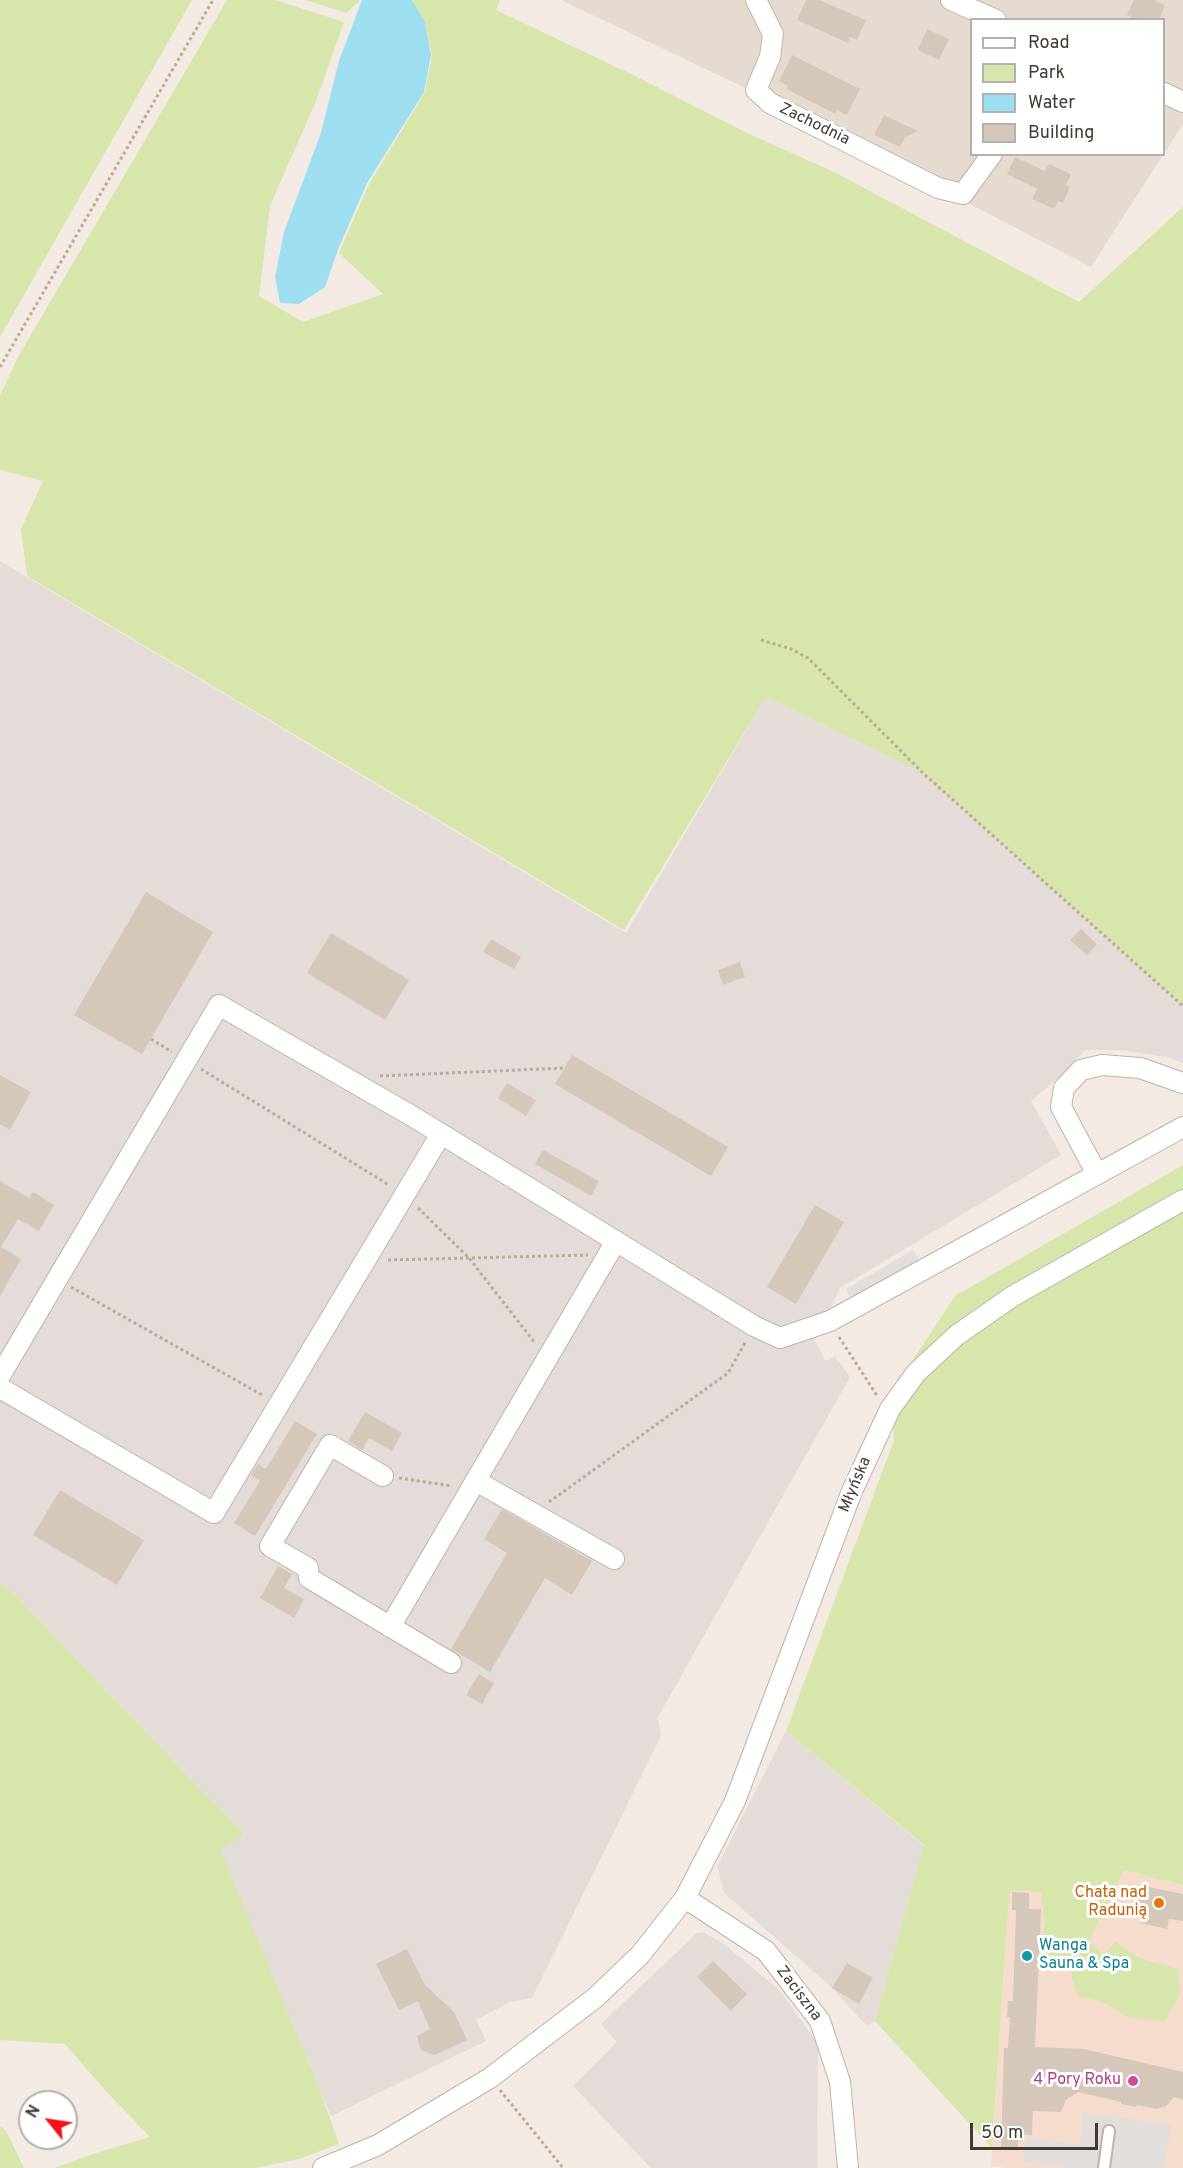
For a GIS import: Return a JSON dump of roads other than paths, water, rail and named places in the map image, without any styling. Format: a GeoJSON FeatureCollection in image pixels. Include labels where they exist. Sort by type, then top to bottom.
{"type":"FeatureCollection","features":[{"type":"Feature","properties":{"kind":"street","name":"Zachodnia"},"geometry":{"type":"LineString","coordinates":[[756,0],[773,34],[770,57],[756,90],[770,103],[938,188],[963,194],[992,156]]}},
{"type":"Feature","properties":{"kind":"street"},"geometry":{"type":"LineString","coordinates":[[951,0],[992,18]]}},
{"type":"Feature","properties":{"kind":"street"},"geometry":{"type":"LineString","coordinates":[[1165,93],[1183,102]]}},
{"type":"Feature","properties":{"kind":"street"},"geometry":{"type":"LineString","coordinates":[[0,1376],[219,1005],[441,1134],[612,1248],[780,1338],[830,1322],[1183,1126]]}},
{"type":"Feature","properties":{"kind":"street"},"geometry":{"type":"LineString","coordinates":[[1096,1174],[1060,1107],[1064,1088],[1081,1070],[1102,1065],[1140,1068],[1183,1083]]}},
{"type":"Feature","properties":{"kind":"street"},"geometry":{"type":"LineString","coordinates":[[0,1388],[214,1513],[441,1134]]}},
{"type":"Feature","properties":{"kind":"street","name":"Młyńska"},"geometry":{"type":"LineString","coordinates":[[323,2168],[378,2145],[490,2078],[595,1998],[640,1955],[685,1898],[735,1801],[852,1491],[890,1409],[916,1373],[957,1335],[1013,1296],[1183,1200]]}},
{"type":"Feature","properties":{"kind":"street"},"geometry":{"type":"LineString","coordinates":[[390,1627],[612,1248]]}},
{"type":"Feature","properties":{"kind":"street"},"geometry":{"type":"LineString","coordinates":[[382,1476],[330,1445],[270,1546],[308,1568],[309,1578],[452,1663]]}},
{"type":"Feature","properties":{"kind":"street"},"geometry":{"type":"LineString","coordinates":[[473,1485],[533,1514],[614,1559]]}},
{"type":"Feature","properties":{"kind":"street","name":"Zaciszna"},"geometry":{"type":"LineString","coordinates":[[685,1898],[766,1951],[820,2021],[840,2082],[848,2168]]}},
{"type":"Feature","properties":{"kind":"lane"},"geometry":{"type":"LineString","coordinates":[[1104,2168],[1109,2132]]}},
{"type":"Feature","properties":{"kind":"water"},"geometry":{"type":"Polygon","coordinates":[[[362,0],[412,0],[425,22],[431,55],[424,92],[367,183],[339,247],[325,287],[299,304],[280,303],[275,277],[284,232],[321,133],[339,61],[362,0]]]}},
{"type":"Feature","properties":{"kind":"place","name":"Chata nad Radunią"},"geometry":{"type":"Point","coordinates":[1159,1903]}},
{"type":"Feature","properties":{"kind":"place","name":"Wanga Sauna & Spa"},"geometry":{"type":"Point","coordinates":[1027,1956]}},
{"type":"Feature","properties":{"kind":"place","name":"4 Pory Roku"},"geometry":{"type":"Point","coordinates":[1133,2081]}}]}
